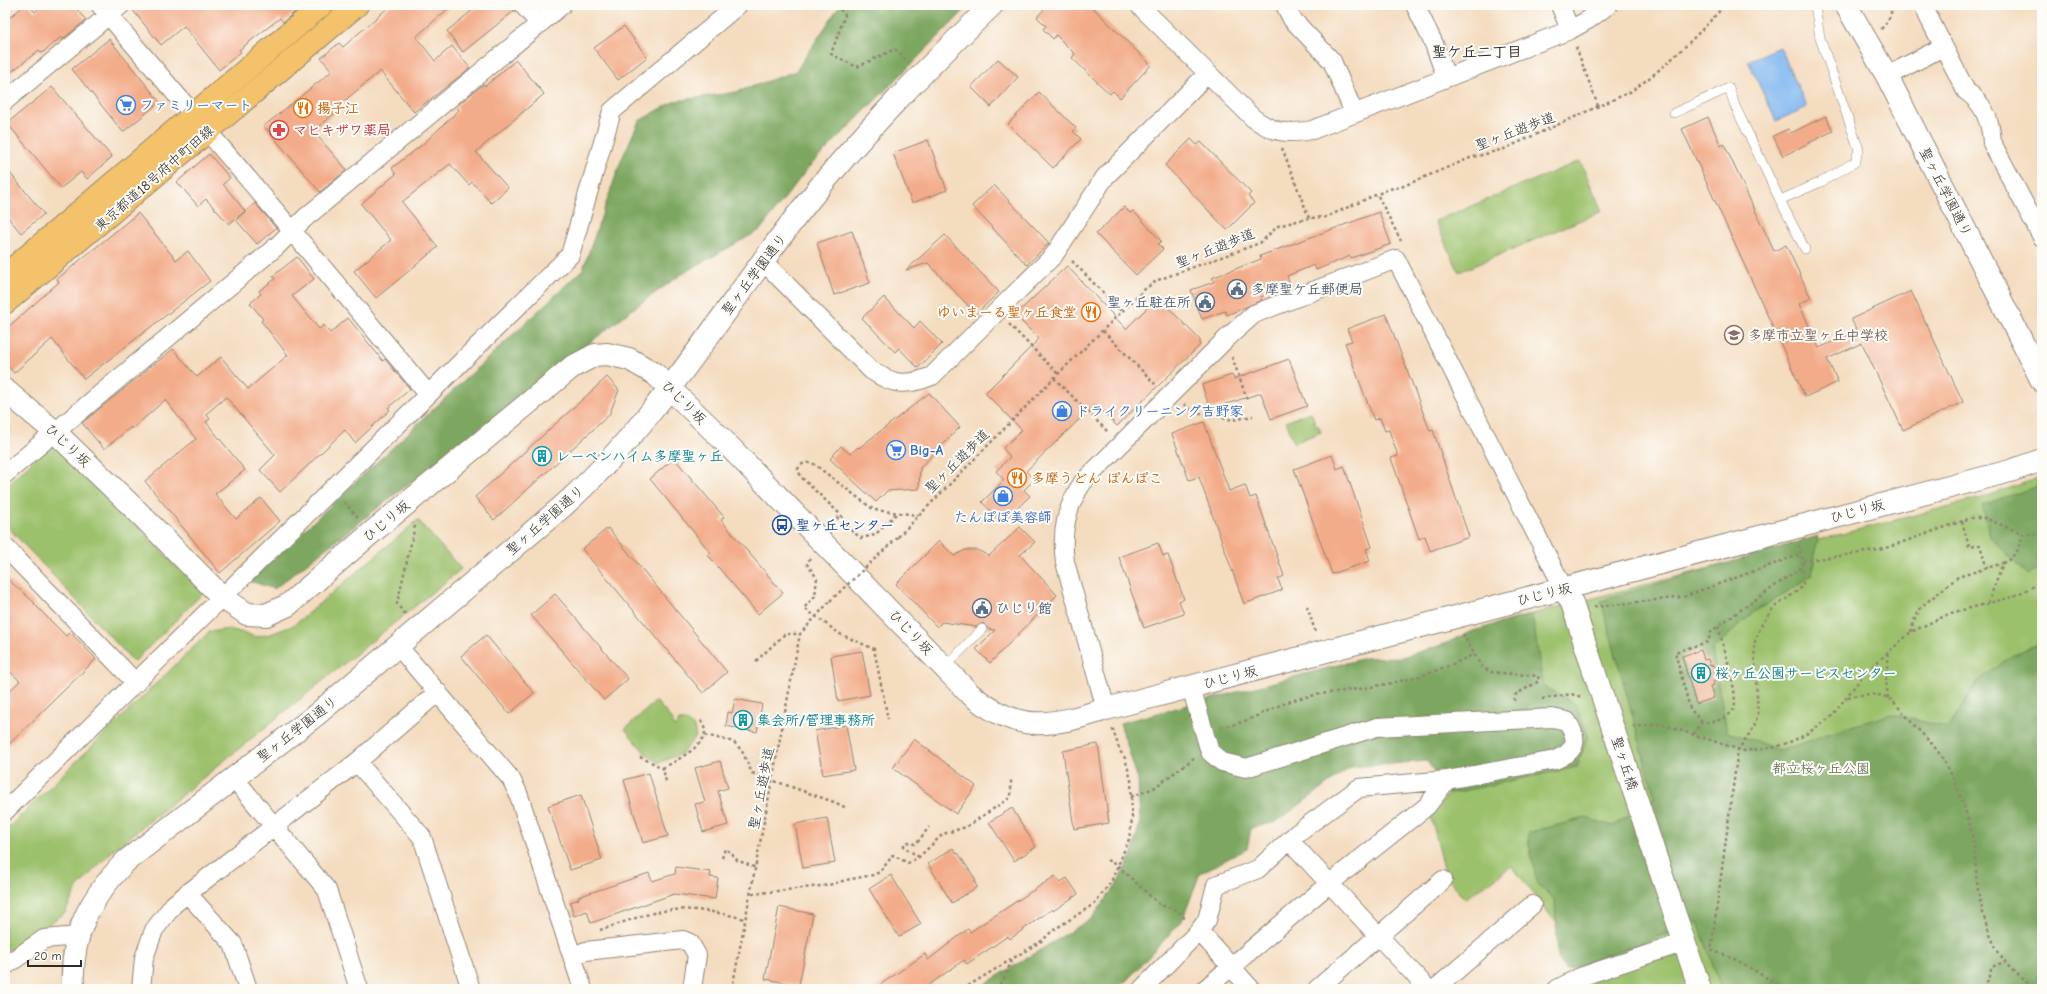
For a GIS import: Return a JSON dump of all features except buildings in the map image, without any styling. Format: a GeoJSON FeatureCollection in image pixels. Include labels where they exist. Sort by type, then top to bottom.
{"type":"FeatureCollection","features":[{"type":"Feature","properties":{"kind":"main road","name":"東京都道18号府中町田線"},"geometry":{"type":"LineString","coordinates":[[5,275],[322,5]]}},
{"type":"Feature","properties":{"kind":"main road","name":"東京都道18号府中町田線"},"geometry":{"type":"LineString","coordinates":[[5,304],[357,5]]}},
{"type":"Feature","properties":{"kind":"street"},"geometry":{"type":"LineString","coordinates":[[523,5],[540,24]]}},
{"type":"Feature","properties":{"kind":"street"},"geometry":{"type":"LineString","coordinates":[[5,474],[277,246],[305,218],[562,5]]}},
{"type":"Feature","properties":{"kind":"street"},"geometry":{"type":"LineString","coordinates":[[5,811],[570,255],[612,111],[738,5]]}},
{"type":"Feature","properties":{"kind":"street","name":"聖ヶ丘学園通り"},"geometry":{"type":"LineString","coordinates":[[73,989],[74,954],[78,936],[99,890],[126,861],[316,715],[578,492],[610,460],[670,388],[802,210],[881,115],[992,5]]}},
{"type":"Feature","properties":{"kind":"street"},"geometry":{"type":"LineString","coordinates":[[1139,5],[1253,118],[1264,127],[1290,134],[1312,130],[1570,30],[1588,20],[1608,5]]}},
{"type":"Feature","properties":{"kind":"street"},"geometry":{"type":"LineString","coordinates":[[1285,5],[1292,19],[1332,61],[1354,113]]}},
{"type":"Feature","properties":{"kind":"street"},"geometry":{"type":"LineString","coordinates":[[1415,5],[1428,31],[1446,77]]}},
{"type":"Feature","properties":{"kind":"street"},"geometry":{"type":"LineString","coordinates":[[1560,5],[1570,30]]}},
{"type":"Feature","properties":{"kind":"street","name":"聖ヶ丘学園通り"},"geometry":{"type":"LineString","coordinates":[[1846,5],[1887,76],[2042,380]]}},
{"type":"Feature","properties":{"kind":"street"},"geometry":{"type":"LineString","coordinates":[[1924,5],[1928,16],[1966,91],[1977,98],[1991,127],[1992,143],[2042,237]]}},
{"type":"Feature","properties":{"kind":"street"},"geometry":{"type":"LineString","coordinates":[[5,101],[110,9],[207,132],[428,394]]}},
{"type":"Feature","properties":{"kind":"street"},"geometry":{"type":"LineString","coordinates":[[1887,76],[1943,46]]}},
{"type":"Feature","properties":{"kind":"street"},"geometry":{"type":"LineString","coordinates":[[763,261],[871,370],[883,379],[898,383],[918,382],[932,376],[1054,255],[1105,177],[1207,74]]}},
{"type":"Feature","properties":{"kind":"street"},"geometry":{"type":"LineString","coordinates":[[1108,715],[1065,562],[1063,546],[1064,527],[1075,493],[1083,482],[1226,339],[1254,314],[1396,258],[1564,588]]}},
{"type":"Feature","properties":{"kind":"street","name":"ひじり坂"},"geometry":{"type":"LineString","coordinates":[[5,390],[55,432],[142,516],[223,598],[247,614],[266,615],[275,613],[288,606],[370,534],[565,372],[583,360],[595,355],[607,354],[629,359],[655,374],[670,388],[969,693],[987,708],[1012,719],[1037,725],[1108,715],[1191,687],[2002,473],[2042,460]]}},
{"type":"Feature","properties":{"kind":"street"},"geometry":{"type":"LineString","coordinates":[[5,546],[136,683]]}},
{"type":"Feature","properties":{"kind":"street","name":"聖ヶ丘橋"},"geometry":{"type":"LineString","coordinates":[[1564,588],[1572,603],[1700,989]]}},
{"type":"Feature","properties":{"kind":"street"},"geometry":{"type":"LineString","coordinates":[[398,646],[511,779],[520,801],[582,989]]}},
{"type":"Feature","properties":{"kind":"street"},"geometry":{"type":"LineString","coordinates":[[1142,989],[1193,926],[1207,920],[1216,885],[1258,869],[1289,840],[1359,788],[1447,780],[1555,760],[1568,754],[1573,749],[1575,738],[1572,729],[1567,722],[1552,718],[1377,727],[1246,768],[1233,766],[1216,758],[1210,752],[1191,687]]}},
{"type":"Feature","properties":{"kind":"street"},"geometry":{"type":"LineString","coordinates":[[141,989],[144,958],[154,930],[174,904],[357,762],[438,692]]}},
{"type":"Feature","properties":{"kind":"street"},"geometry":{"type":"LineString","coordinates":[[357,762],[422,837],[471,989]]}},
{"type":"Feature","properties":{"kind":"street"},"geometry":{"type":"LineString","coordinates":[[234,778],[273,827],[327,890],[360,989]]}},
{"type":"Feature","properties":{"kind":"street"},"geometry":{"type":"LineString","coordinates":[[1205,989],[1330,883],[1427,806],[1447,780]]}},
{"type":"Feature","properties":{"kind":"street"},"geometry":{"type":"LineString","coordinates":[[1289,840],[1428,989]]}},
{"type":"Feature","properties":{"kind":"street"},"geometry":{"type":"LineString","coordinates":[[1317,989],[1443,880]]}},
{"type":"Feature","properties":{"kind":"street"},"geometry":{"type":"LineString","coordinates":[[187,893],[233,944],[248,989]]}},
{"type":"Feature","properties":{"kind":"street"},"geometry":{"type":"LineString","coordinates":[[1435,989],[1532,905]]}},
{"type":"Feature","properties":{"kind":"street"},"geometry":{"type":"LineString","coordinates":[[1193,926],[1251,989]]}},
{"type":"Feature","properties":{"kind":"street"},"geometry":{"type":"LineString","coordinates":[[5,966],[44,939],[78,936]]}},
{"type":"Feature","properties":{"kind":"street"},"geometry":{"type":"LineString","coordinates":[[572,956],[586,951],[683,940],[690,943],[697,955],[692,989]]}},
{"type":"Feature","properties":{"kind":"street"},"geometry":{"type":"LineString","coordinates":[[1557,989],[1582,983],[1685,942]]}},
{"type":"Feature","properties":{"kind":"lane"},"geometry":{"type":"LineString","coordinates":[[1780,200],[1838,173],[1855,162],[1859,150],[1820,38],[1815,5]]}},
{"type":"Feature","properties":{"kind":"lane"},"geometry":{"type":"LineString","coordinates":[[1674,113],[1729,88],[1735,106],[1805,249]]}},
{"type":"Feature","properties":{"kind":"lane"},"geometry":{"type":"LineString","coordinates":[[945,667],[982,629]]}},
{"type":"Feature","properties":{"kind":"path"},"geometry":{"type":"LineString","coordinates":[[836,5],[845,15],[831,54],[857,67],[895,49],[913,66]]}},
{"type":"Feature","properties":{"kind":"path","name":"聖ヶ丘遊歩道"},"geometry":{"type":"LineString","coordinates":[[815,618],[830,601],[898,537],[1054,378],[1146,288],[1158,280],[1260,243],[1278,226],[1309,218],[1326,217],[1378,196],[1389,189],[1401,187],[1470,158],[1504,149],[1630,92],[1645,82],[1687,45],[1725,5]]}},
{"type":"Feature","properties":{"kind":"path"},"geometry":{"type":"LineString","coordinates":[[1878,33],[1886,24],[1891,13],[1892,5]]}},
{"type":"Feature","properties":{"kind":"path"},"geometry":{"type":"LineString","coordinates":[[1570,30],[1598,106]]}},
{"type":"Feature","properties":{"kind":"path"},"geometry":{"type":"LineString","coordinates":[[1276,131],[1309,218]]}},
{"type":"Feature","properties":{"kind":"path"},"geometry":{"type":"LineString","coordinates":[[1378,196],[1404,248]]}},
{"type":"Feature","properties":{"kind":"path"},"geometry":{"type":"LineString","coordinates":[[1058,248],[1122,312]]}},
{"type":"Feature","properties":{"kind":"path"},"geometry":{"type":"LineString","coordinates":[[997,311],[1058,374]]}},
{"type":"Feature","properties":{"kind":"path"},"geometry":{"type":"LineString","coordinates":[[1103,331],[1170,395],[1191,411],[1233,420],[1253,416]]}},
{"type":"Feature","properties":{"kind":"path"},"geometry":{"type":"LineString","coordinates":[[1226,339],[1248,402]]}},
{"type":"Feature","properties":{"kind":"path"},"geometry":{"type":"LineString","coordinates":[[1054,378],[1120,445]]}},
{"type":"Feature","properties":{"kind":"path"},"geometry":{"type":"LineString","coordinates":[[896,514],[875,534],[861,538],[848,528],[841,515],[801,477],[798,469],[801,465],[809,463],[814,464],[874,510],[896,514],[918,515]]}},
{"type":"Feature","properties":{"kind":"path"},"geometry":{"type":"LineString","coordinates":[[333,489],[370,534]]}},
{"type":"Feature","properties":{"kind":"path"},"geometry":{"type":"LineString","coordinates":[[832,523],[841,515]]}},
{"type":"Feature","properties":{"kind":"path"},"geometry":{"type":"LineString","coordinates":[[1803,561],[1880,550],[1971,518],[1985,518],[2023,534],[2042,534]]}},
{"type":"Feature","properties":{"kind":"path"},"geometry":{"type":"LineString","coordinates":[[1962,521],[1969,547],[1980,545],[1987,569]]}},
{"type":"Feature","properties":{"kind":"path"},"geometry":{"type":"LineString","coordinates":[[397,604],[415,526]]}},
{"type":"Feature","properties":{"kind":"path"},"geometry":{"type":"LineString","coordinates":[[1911,632],[1913,622],[1922,606],[1958,576],[1987,569],[2010,559],[2019,548],[2023,534]]}},
{"type":"Feature","properties":{"kind":"path"},"geometry":{"type":"LineString","coordinates":[[1781,989],[1780,986],[1751,967],[1711,950],[1738,750],[1754,727],[1758,713],[1754,644],[1761,626],[1773,608],[1799,590],[1803,584],[1803,561],[1798,541]]}},
{"type":"Feature","properties":{"kind":"path"},"geometry":{"type":"LineString","coordinates":[[1592,607],[1683,597],[1801,554]]}},
{"type":"Feature","properties":{"kind":"path"},"geometry":{"type":"LineString","coordinates":[[811,555],[807,564],[817,578],[815,596],[804,608],[815,618],[840,634],[874,649],[888,719]]}},
{"type":"Feature","properties":{"kind":"path"},"geometry":{"type":"LineString","coordinates":[[1988,603],[2003,563]]}},
{"type":"Feature","properties":{"kind":"path"},"geometry":{"type":"LineString","coordinates":[[1718,626],[1734,691],[1734,708],[1727,716],[1710,722],[1702,722],[1690,709],[1675,652],[1708,642],[1711,632],[1718,626],[1802,567]]}},
{"type":"Feature","properties":{"kind":"path"},"geometry":{"type":"LineString","coordinates":[[1632,728],[1660,724],[1694,734],[1738,750],[1744,751],[1772,748],[1805,735],[1831,717],[1866,673],[1911,632],[1952,613],[2012,597],[2042,582]]}},
{"type":"Feature","properties":{"kind":"path"},"geometry":{"type":"LineString","coordinates":[[1306,606],[1322,652]]}},
{"type":"Feature","properties":{"kind":"path"},"geometry":{"type":"LineString","coordinates":[[756,661],[784,634],[800,634],[815,618]]}},
{"type":"Feature","properties":{"kind":"path"},"geometry":{"type":"LineString","coordinates":[[1460,631],[1481,666],[1490,672],[1538,676],[1539,681],[1515,695],[1516,702],[1522,702]]}},
{"type":"Feature","properties":{"kind":"path","name":"聖ヶ丘遊歩道"},"geometry":{"type":"LineString","coordinates":[[732,989],[752,894],[800,634]]}},
{"type":"Feature","properties":{"kind":"path"},"geometry":{"type":"LineString","coordinates":[[1889,651],[1886,681],[1888,698],[1936,749],[1953,782],[1971,829],[1975,850],[1978,889],[1985,921],[1995,947],[2004,962],[2020,979],[2039,989]]}},
{"type":"Feature","properties":{"kind":"path"},"geometry":{"type":"LineString","coordinates":[[1202,728],[1233,725],[1301,698],[1395,682],[1452,666],[1474,654]]}},
{"type":"Feature","properties":{"kind":"path"},"geometry":{"type":"LineString","coordinates":[[1536,700],[1571,694],[1586,698]]}},
{"type":"Feature","properties":{"kind":"path"},"geometry":{"type":"LineString","coordinates":[[1848,697],[1871,695],[1888,698]]}},
{"type":"Feature","properties":{"kind":"path"},"geometry":{"type":"LineString","coordinates":[[963,989],[1012,959],[1094,904],[1111,882],[1129,839],[1132,820],[1130,797],[1131,780],[1125,758],[1120,751],[1108,715]]}},
{"type":"Feature","properties":{"kind":"path"},"geometry":{"type":"LineString","coordinates":[[663,768],[683,757],[697,746],[704,735],[705,729],[700,718]]}},
{"type":"Feature","properties":{"kind":"path"},"geometry":{"type":"LineString","coordinates":[[1694,734],[1702,722]]}},
{"type":"Feature","properties":{"kind":"path"},"geometry":{"type":"LineString","coordinates":[[704,735],[734,742],[742,751],[752,773],[847,808]]}},
{"type":"Feature","properties":{"kind":"path"},"geometry":{"type":"LineString","coordinates":[[1130,797],[1154,788],[1197,756]]}},
{"type":"Feature","properties":{"kind":"path"},"geometry":{"type":"LineString","coordinates":[[640,757],[663,768]]}},
{"type":"Feature","properties":{"kind":"path"},"geometry":{"type":"LineString","coordinates":[[663,768],[666,782]]}},
{"type":"Feature","properties":{"kind":"path"},"geometry":{"type":"LineString","coordinates":[[752,894],[829,884],[872,875],[880,872],[893,855],[908,863],[919,857],[943,834],[966,827],[1011,797],[1011,779]]}},
{"type":"Feature","properties":{"kind":"path"},"geometry":{"type":"LineString","coordinates":[[919,857],[904,847],[904,844],[909,842],[914,844],[917,843],[929,827]]}},
{"type":"Feature","properties":{"kind":"path"},"geometry":{"type":"LineString","coordinates":[[722,858],[725,849],[737,860],[756,868]]}},
{"type":"Feature","properties":{"kind":"path"},"geometry":{"type":"LineString","coordinates":[[1107,860],[1118,866],[1160,905],[1177,910],[1193,926]]}},
{"type":"Feature","properties":{"kind":"path"},"geometry":{"type":"LineString","coordinates":[[595,932],[652,914],[672,910],[720,914],[746,919]]}},
{"type":"Feature","properties":{"kind":"path"},"geometry":{"type":"LineString","coordinates":[[996,989],[1012,959]]}},
{"type":"Feature","properties":{"kind":"path"},"geometry":{"type":"LineString","coordinates":[[1985,989],[1992,967],[2004,962]]}},
{"type":"Feature","properties":{"kind":"green space"},"geometry":{"type":"Polygon","coordinates":[[[840,5],[970,5],[808,168],[760,230],[685,272],[638,305],[274,589],[250,581],[583,269],[621,161],[639,121],[675,101],[737,92],[796,71],[840,5]]]}},
{"type":"Feature","properties":{"kind":"green space"},"geometry":{"type":"Polygon","coordinates":[[[1580,161],[1602,211],[1459,272],[1435,221],[1580,161]]]}},
{"type":"Feature","properties":{"kind":"green space"},"geometry":{"type":"Polygon","coordinates":[[[1311,412],[1316,426],[1318,425],[1321,432],[1294,443],[1286,421],[1311,412]]]}},
{"type":"Feature","properties":{"kind":"green space"},"geometry":{"type":"Polygon","coordinates":[[[53,441],[203,593],[134,662],[5,524],[5,487],[53,441]]]}},
{"type":"Feature","properties":{"kind":"green space","name":"都立桜ヶ丘公園"},"geometry":{"type":"Polygon","coordinates":[[[2042,477],[2042,989],[1594,989],[1582,956],[1512,866],[1465,899],[1446,876],[1431,817],[1448,794],[1575,704],[1542,686],[1532,614],[1977,499],[2042,477]]]}},
{"type":"Feature","properties":{"kind":"green space"},"geometry":{"type":"Polygon","coordinates":[[[2042,485],[2042,566],[2028,575],[1990,536],[1982,505],[2042,485]]]}},
{"type":"Feature","properties":{"kind":"green space"},"geometry":{"type":"Polygon","coordinates":[[[418,520],[461,569],[110,853],[77,888],[65,913],[5,953],[5,831],[209,632],[230,629],[256,637],[271,634],[294,625],[418,520]]]}},
{"type":"Feature","properties":{"kind":"green space","name":"都立桜ヶ丘公園"},"geometry":{"type":"Polygon","coordinates":[[[1818,536],[1812,576],[1754,612],[1712,650],[1727,732],[1756,741],[1780,751],[1848,727],[1892,714],[1948,728],[1976,683],[2013,655],[2042,644],[2042,989],[1721,989],[1698,922],[1566,970],[1558,958],[1555,900],[1537,884],[1527,833],[1585,818],[1613,826],[1655,798],[1601,601],[1818,536]]]}},
{"type":"Feature","properties":{"kind":"green space"},"geometry":{"type":"Polygon","coordinates":[[[1532,614],[1543,686],[1575,704],[1588,735],[1577,767],[1448,794],[1427,761],[1351,767],[1276,822],[1251,828],[1247,849],[1200,873],[1182,921],[1127,980],[1114,989],[977,989],[1092,918],[1116,885],[1131,857],[1140,821],[1138,780],[1120,723],[1365,658],[1402,657],[1442,645],[1473,631],[1532,614]]]}},
{"type":"Feature","properties":{"kind":"green space"},"geometry":{"type":"Polygon","coordinates":[[[656,701],[673,721],[673,726],[676,726],[679,721],[686,721],[694,727],[696,737],[681,754],[658,763],[646,754],[625,729],[656,701]]]}},
{"type":"Feature","properties":{"kind":"water"},"geometry":{"type":"Polygon","coordinates":[[[1780,47],[1807,107],[1776,121],[1748,61],[1780,47]]]}},
{"type":"Feature","properties":{"kind":"place","name":"ファミリーマート"},"geometry":{"type":"Point","coordinates":[126,105]}},
{"type":"Feature","properties":{"kind":"place","name":"揚子江"},"geometry":{"type":"Point","coordinates":[303,108]}},
{"type":"Feature","properties":{"kind":"place","name":"マヒキザワ薬局"},"geometry":{"type":"Point","coordinates":[279,130]}},
{"type":"Feature","properties":{"kind":"place","name":"多摩聖ケ丘郵便局"},"geometry":{"type":"Point","coordinates":[1237,289]}},
{"type":"Feature","properties":{"kind":"place","name":"聖ヶ丘駐在所"},"geometry":{"type":"Point","coordinates":[1205,302]}},
{"type":"Feature","properties":{"kind":"place","name":"ゆいまーる聖ヶ丘食堂"},"geometry":{"type":"Point","coordinates":[1091,312]}},
{"type":"Feature","properties":{"kind":"place","name":"多摩市立聖ヶ丘中学校"},"geometry":{"type":"Point","coordinates":[1734,335]}},
{"type":"Feature","properties":{"kind":"place","name":"ドライクリーニング吉野家"},"geometry":{"type":"Point","coordinates":[1062,411]}},
{"type":"Feature","properties":{"kind":"place","name":"Big-A"},"geometry":{"type":"Point","coordinates":[896,450]}},
{"type":"Feature","properties":{"kind":"place","name":"レーベンハイム多摩聖ヶ丘"},"geometry":{"type":"Point","coordinates":[542,456]}},
{"type":"Feature","properties":{"kind":"place","name":"多摩うどん ぽんぽこ"},"geometry":{"type":"Point","coordinates":[1017,478]}},
{"type":"Feature","properties":{"kind":"place","name":"たんぽぽ美容師"},"geometry":{"type":"Point","coordinates":[1003,496]}},
{"type":"Feature","properties":{"kind":"place","name":"聖ヶ丘センター"},"geometry":{"type":"Point","coordinates":[782,525]}},
{"type":"Feature","properties":{"kind":"place","name":"ひじり館"},"geometry":{"type":"Point","coordinates":[982,608]}},
{"type":"Feature","properties":{"kind":"place","name":"桜ヶ丘公園サービスセンター"},"geometry":{"type":"Point","coordinates":[1701,673]}},
{"type":"Feature","properties":{"kind":"place","name":"集会所/管理事務所"},"geometry":{"type":"Point","coordinates":[743,720]}},
{"type":"Feature","properties":{"kind":"district","name":"聖ケ丘二丁目"},"geometry":{"type":"Point","coordinates":[1477,52]}}]}
